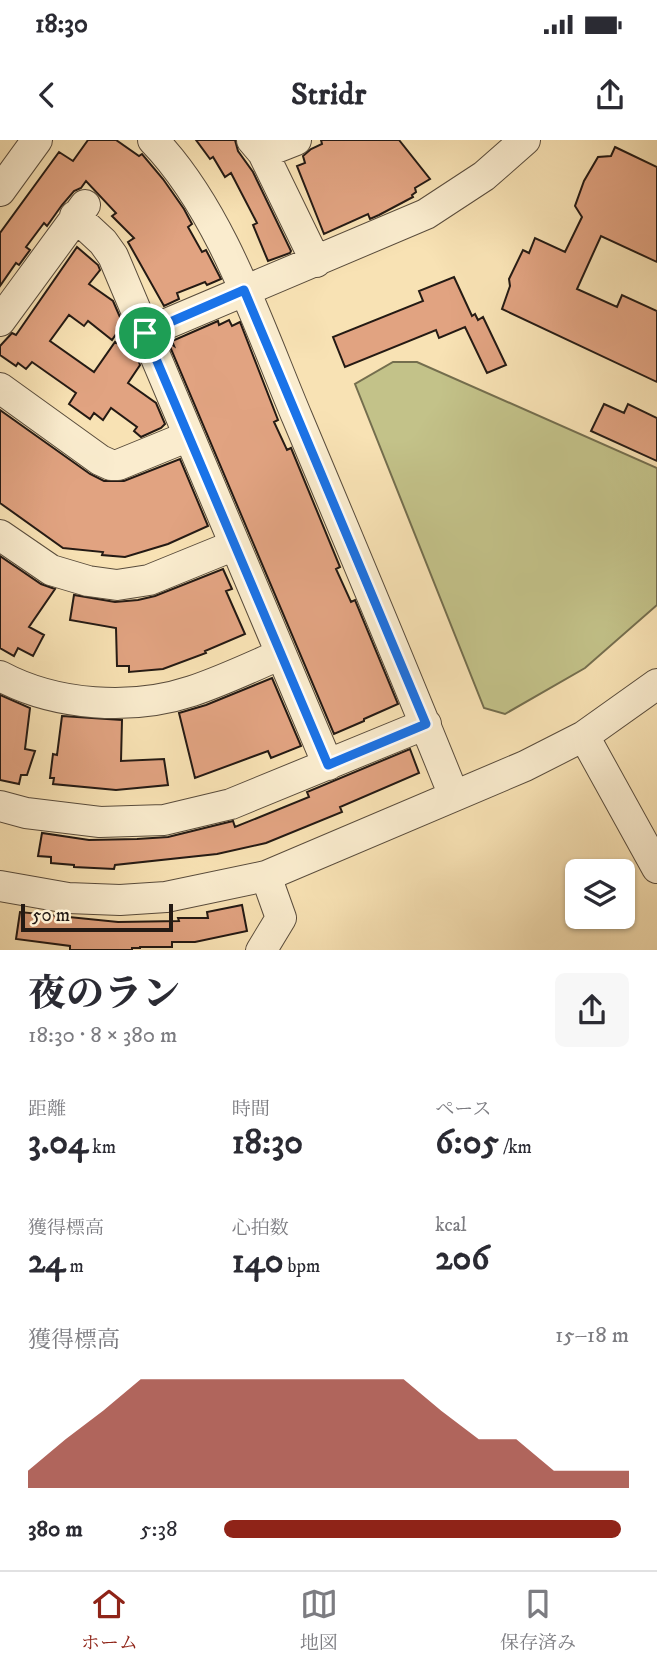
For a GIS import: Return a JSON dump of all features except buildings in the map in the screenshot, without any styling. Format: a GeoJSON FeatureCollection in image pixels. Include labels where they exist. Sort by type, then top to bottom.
{"type":"FeatureCollection","features":[{"type":"Feature","properties":{"kind":"street"},"geometry":{"type":"LineString","coordinates":[[0,191],[37,140]]}},
{"type":"Feature","properties":{"kind":"street"},"geometry":{"type":"LineString","coordinates":[[153,140],[204,207],[244,290],[454,796]]}},
{"type":"Feature","properties":{"kind":"street"},"geometry":{"type":"LineString","coordinates":[[296,140],[257,146],[316,262]]}},
{"type":"Feature","properties":{"kind":"street"},"geometry":{"type":"LineString","coordinates":[[145,333],[426,214],[484,176],[525,140]]}},
{"type":"Feature","properties":{"kind":"street"},"geometry":{"type":"LineString","coordinates":[[0,321],[80,211],[113,256],[328,765]]}},
{"type":"Feature","properties":{"kind":"street"},"geometry":{"type":"LineString","coordinates":[[0,388],[100,460],[111,465],[118,465],[189,436]]}},
{"type":"Feature","properties":{"kind":"street"},"geometry":{"type":"LineString","coordinates":[[0,535],[51,570],[88,581],[117,584],[149,580],[235,545]]}},
{"type":"Feature","properties":{"kind":"street"},"geometry":{"type":"LineString","coordinates":[[0,676],[44,694],[108,703],[145,702],[191,692],[281,654]]}},
{"type":"Feature","properties":{"kind":"street"},"geometry":{"type":"LineString","coordinates":[[0,886],[68,898],[120,900],[166,897],[266,876],[525,766],[584,736],[657,684]]}},
{"type":"Feature","properties":{"kind":"street"},"geometry":{"type":"LineString","coordinates":[[0,806],[26,813],[100,822],[164,820],[230,804],[426,724]]}},
{"type":"Feature","properties":{"kind":"street"},"geometry":{"type":"LineString","coordinates":[[584,736],[657,868]]}},
{"type":"Feature","properties":{"kind":"street"},"geometry":{"type":"LineString","coordinates":[[261,950],[281,918],[266,876]]}},
{"type":"Feature","properties":{"kind":"shaded area"},"geometry":{"type":"Polygon","coordinates":[[[393,362],[417,362],[657,468],[657,605],[585,668],[505,714],[484,708],[355,384],[393,362]]]}},
{"type":"Feature","properties":{"kind":"route"},"geometry":{"type":"LineString","coordinates":[[244,290],[426,724],[328,765],[145,333],[244,290]]}}]}
